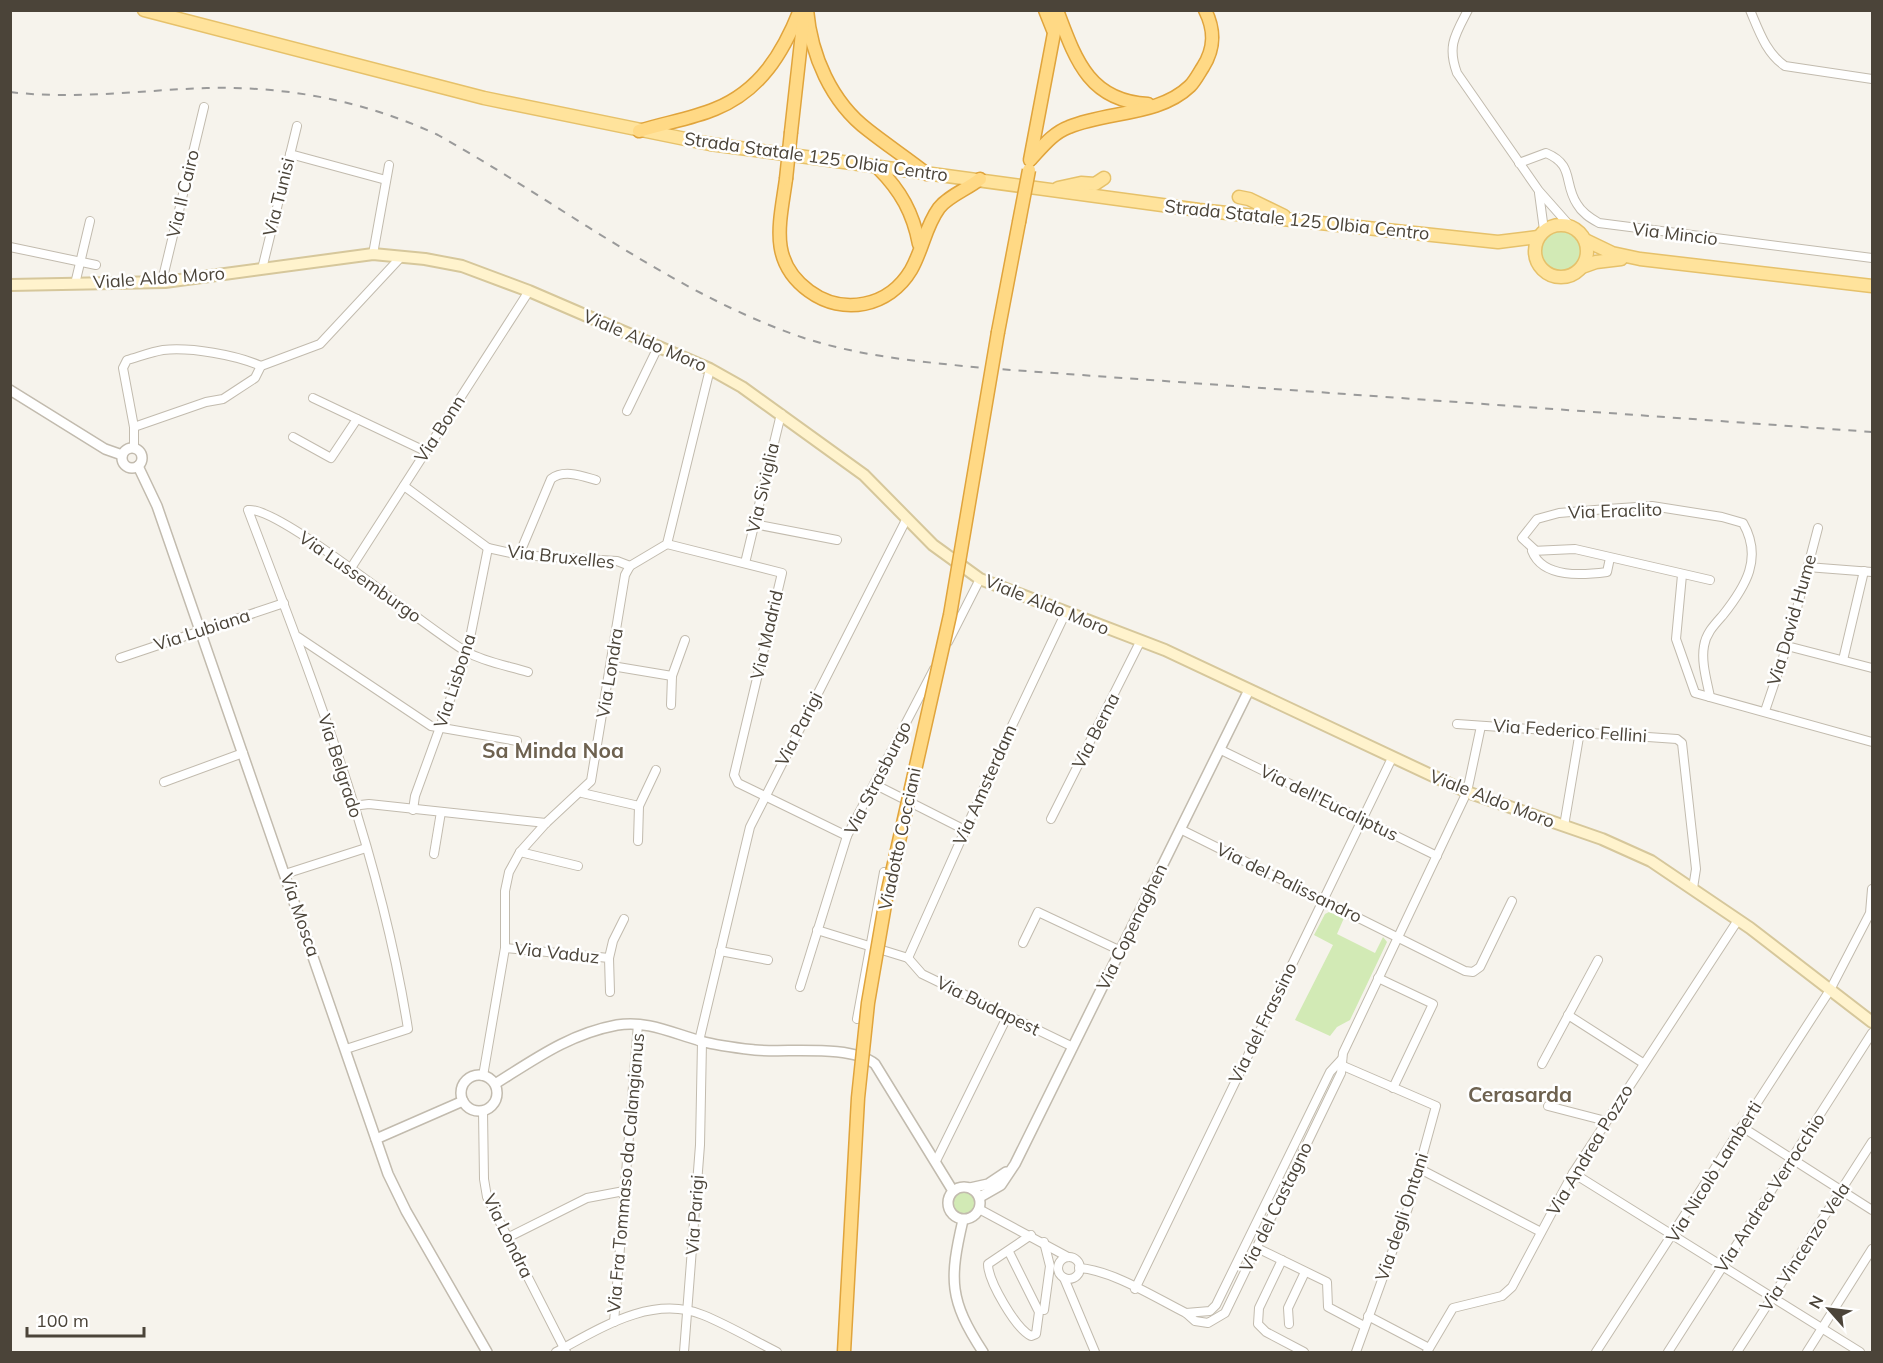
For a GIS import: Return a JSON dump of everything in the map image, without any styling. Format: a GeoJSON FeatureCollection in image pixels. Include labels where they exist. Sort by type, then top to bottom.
{"type":"FeatureCollection","features":[{"type":"Feature","properties":{"kind":"highway"},"geometry":{"type":"LineString","coordinates":[[639,131],[716,109],[748,90],[767,73],[804,10]]}},
{"type":"Feature","properties":{"kind":"highway"},"geometry":{"type":"LineString","coordinates":[[804,10],[778,238],[784,262],[800,284],[822,301],[843,307],[869,304],[894,290],[911,270],[927,225],[942,205],[980,178]]}},
{"type":"Feature","properties":{"kind":"highway"},"geometry":{"type":"LineString","coordinates":[[804,10],[810,39],[837,98],[866,129],[927,174]]}},
{"type":"Feature","properties":{"kind":"highway"},"geometry":{"type":"LineString","coordinates":[[1030,164],[1053,135],[1067,128],[1087,120],[1157,105],[1191,86],[1207,60],[1214,37],[1205,10]]}},
{"type":"Feature","properties":{"kind":"highway"},"geometry":{"type":"LineString","coordinates":[[1054,11],[1081,67],[1096,87],[1123,101],[1147,104],[1175,96]]}},
{"type":"Feature","properties":{"kind":"highway","name":"Viadotto Cocciani"},"geometry":{"type":"LineString","coordinates":[[844,1353],[858,1098],[868,1003],[886,899],[950,615],[998,332],[1053,34],[1054,11]]}},
{"type":"Feature","properties":{"kind":"highway"},"geometry":{"type":"LineString","coordinates":[[878,168],[892,182],[915,220],[920,247]]}},
{"type":"Feature","properties":{"kind":"main road","name":"Strada Statale 125 Olbia Centro"},"geometry":{"type":"LineString","coordinates":[[144,10],[473,95],[639,131],[878,168],[980,178],[1048,190],[1290,220],[1498,242],[1536,260]]}},
{"type":"Feature","properties":{"kind":"main road"},"geometry":{"type":"LineString","coordinates":[[1048,190],[1081,183],[1095,184],[1104,178]]}},
{"type":"Feature","properties":{"kind":"main road"},"geometry":{"type":"LineString","coordinates":[[1239,197],[1249,199],[1290,220]]}},
{"type":"Feature","properties":{"kind":"main road"},"geometry":{"type":"LineString","coordinates":[[1582,267],[1587,254],[1585,240],[1579,231],[1569,226],[1556,225],[1541,233],[1534,249],[1536,260],[1540,267],[1553,276],[1569,276],[1582,267],[1610,259],[1640,259]]}},
{"type":"Feature","properties":{"kind":"main road","name":"Strada Statale 125 Olbia Centro"},"geometry":{"type":"LineString","coordinates":[[1498,242],[1541,233]]}},
{"type":"Feature","properties":{"kind":"main road"},"geometry":{"type":"LineString","coordinates":[[1585,240],[1612,253],[1640,259],[1872,286]]}},
{"type":"Feature","properties":{"kind":"main road","name":"Viale Aldo Moro"},"geometry":{"type":"LineString","coordinates":[[10,285],[165,282],[373,254],[462,266],[529,291],[710,369],[742,387],[864,475],[933,544],[980,579],[1065,614],[1165,650],[1467,792],[1602,839],[1651,861],[1738,920],[1872,1022]]}},
{"type":"Feature","properties":{"kind":"street"},"geometry":{"type":"LineString","coordinates":[[1467,10],[1452,43],[1451,58],[1457,73],[1539,191],[1569,226]]}},
{"type":"Feature","properties":{"kind":"street"},"geometry":{"type":"LineString","coordinates":[[1750,10],[1764,41],[1778,61],[1785,66],[1872,79]]}},
{"type":"Feature","properties":{"kind":"street","name":"Via Il Cairo"},"geometry":{"type":"LineString","coordinates":[[165,282],[164,273],[204,107]]}},
{"type":"Feature","properties":{"kind":"street","name":"Via Tunisi"},"geometry":{"type":"LineString","coordinates":[[262,269],[297,126]]}},
{"type":"Feature","properties":{"kind":"street","name":"Via Mincio"},"geometry":{"type":"LineString","coordinates":[[1519,163],[1532,156],[1546,153],[1558,158],[1567,170],[1575,203],[1586,215],[1599,223],[1872,258]]}},
{"type":"Feature","properties":{"kind":"street"},"geometry":{"type":"LineString","coordinates":[[290,154],[386,180]]}},
{"type":"Feature","properties":{"kind":"street"},"geometry":{"type":"LineString","coordinates":[[373,254],[389,165]]}},
{"type":"Feature","properties":{"kind":"street"},"geometry":{"type":"LineString","coordinates":[[1539,191],[1541,233]]}},
{"type":"Feature","properties":{"kind":"street","name":"Viale Aldo Moro"},"geometry":{"type":"LineString","coordinates":[[75,284],[90,221]]}},
{"type":"Feature","properties":{"kind":"street","name":"Viale Aldo Moro"},"geometry":{"type":"LineString","coordinates":[[10,247],[96,265]]}},
{"type":"Feature","properties":{"kind":"street"},"geometry":{"type":"LineString","coordinates":[[122,455],[126,466],[138,466],[142,461],[142,454],[134,447],[134,427],[123,368],[127,360],[164,350],[212,354],[246,360],[261,366],[320,344],[401,257]]}},
{"type":"Feature","properties":{"kind":"street","name":"Via Bonn"},"geometry":{"type":"LineString","coordinates":[[351,568],[529,291]]}},
{"type":"Feature","properties":{"kind":"street"},"geometry":{"type":"LineString","coordinates":[[627,411],[658,347]]}},
{"type":"Feature","properties":{"kind":"street"},"geometry":{"type":"LineString","coordinates":[[134,427],[223,399],[255,378],[261,366]]}},
{"type":"Feature","properties":{"kind":"street"},"geometry":{"type":"LineString","coordinates":[[630,566],[667,544],[710,369]]}},
{"type":"Feature","properties":{"kind":"street"},"geometry":{"type":"LineString","coordinates":[[10,390],[105,449],[122,455]]}},
{"type":"Feature","properties":{"kind":"street"},"geometry":{"type":"LineString","coordinates":[[313,398],[425,451]]}},
{"type":"Feature","properties":{"kind":"street","name":"Via Siviglia"},"geometry":{"type":"LineString","coordinates":[[745,563],[781,414]]}},
{"type":"Feature","properties":{"kind":"street"},"geometry":{"type":"LineString","coordinates":[[294,437],[331,458],[357,419]]}},
{"type":"Feature","properties":{"kind":"street"},"geometry":{"type":"LineString","coordinates":[[122,455],[128,448],[134,447]]}},
{"type":"Feature","properties":{"kind":"street","name":"Via Mosca"},"geometry":{"type":"LineString","coordinates":[[138,466],[157,506],[388,1174],[406,1211],[487,1353]]}},
{"type":"Feature","properties":{"kind":"street"},"geometry":{"type":"LineString","coordinates":[[519,555],[551,478],[557,474],[565,474],[596,480]]}},
{"type":"Feature","properties":{"kind":"street","name":"Via Bruxelles"},"geometry":{"type":"LineString","coordinates":[[404,486],[488,548],[519,555],[617,561],[630,566]]}},
{"type":"Feature","properties":{"kind":"street","name":"Via Eraclito"},"geometry":{"type":"LineString","coordinates":[[1535,550],[1522,538],[1537,519],[1559,513],[1652,506],[1722,516],[1743,523],[1751,538],[1752,564],[1735,599],[1710,630],[1704,646],[1710,697]]}},
{"type":"Feature","properties":{"kind":"street","name":"Via Lussemburgo"},"geometry":{"type":"LineString","coordinates":[[248,510],[256,509],[271,517],[351,568],[467,653],[528,672]]}},
{"type":"Feature","properties":{"kind":"street","name":"Via Belgrado"},"geometry":{"type":"LineString","coordinates":[[248,510],[298,637],[366,848],[386,921],[408,1029],[346,1049]]}},
{"type":"Feature","properties":{"kind":"street","name":"Via Parigi"},"geometry":{"type":"LineString","coordinates":[[684,1353],[700,1145],[701,1041],[750,827],[908,518]]}},
{"type":"Feature","properties":{"kind":"street"},"geometry":{"type":"LineString","coordinates":[[754,524],[837,540]]}},
{"type":"Feature","properties":{"kind":"street","name":"Via David Hume"},"geometry":{"type":"LineString","coordinates":[[1765,711],[1787,646],[1818,528]]}},
{"type":"Feature","properties":{"kind":"street","name":"Via Madrid"},"geometry":{"type":"LineString","coordinates":[[667,544],[782,573],[734,774],[738,783],[765,797]]}},
{"type":"Feature","properties":{"kind":"street","name":"Via Lisbona"},"geometry":{"type":"LineString","coordinates":[[413,810],[415,796],[467,653],[488,548]]}},
{"type":"Feature","properties":{"kind":"street"},"geometry":{"type":"LineString","coordinates":[[1610,558],[1607,572],[1578,576],[1558,572],[1545,565],[1533,555],[1532,551],[1575,549],[1710,580]]}},
{"type":"Feature","properties":{"kind":"street","name":"Via Londra"},"geometry":{"type":"LineString","coordinates":[[483,1076],[505,948],[505,891],[509,872],[520,852],[546,823],[582,793],[591,781],[612,666],[620,601],[630,566]]}},
{"type":"Feature","properties":{"kind":"street"},"geometry":{"type":"LineString","coordinates":[[1807,567],[1868,572],[1843,660]]}},
{"type":"Feature","properties":{"kind":"street"},"geometry":{"type":"LineString","coordinates":[[1682,575],[1676,639],[1695,693],[1872,741]]}},
{"type":"Feature","properties":{"kind":"street","name":"Via Strasburgo"},"geometry":{"type":"LineString","coordinates":[[800,987],[847,836],[980,579]]}},
{"type":"Feature","properties":{"kind":"street","name":"Via Lubiana"},"geometry":{"type":"LineString","coordinates":[[120,658],[284,603]]}},
{"type":"Feature","properties":{"kind":"street","name":"Via Amsterdam"},"geometry":{"type":"LineString","coordinates":[[908,958],[1065,614]]}},
{"type":"Feature","properties":{"kind":"street"},"geometry":{"type":"LineString","coordinates":[[298,637],[439,729],[517,741]]}},
{"type":"Feature","properties":{"kind":"street"},"geometry":{"type":"LineString","coordinates":[[671,705],[672,676],[685,640]]}},
{"type":"Feature","properties":{"kind":"street","name":"Via Berna"},"geometry":{"type":"LineString","coordinates":[[1051,819],[1140,642]]}},
{"type":"Feature","properties":{"kind":"street"},"geometry":{"type":"LineString","coordinates":[[1787,646],[1872,668]]}},
{"type":"Feature","properties":{"kind":"street"},"geometry":{"type":"LineString","coordinates":[[612,666],[672,676]]}},
{"type":"Feature","properties":{"kind":"street","name":"Via Copenaghen"},"geometry":{"type":"LineString","coordinates":[[980,1197],[1001,1185],[1015,1164],[1182,830],[1249,690]]}},
{"type":"Feature","properties":{"kind":"street","name":"Via Federico Fellini"},"geometry":{"type":"LineString","coordinates":[[1457,724],[1677,739],[1682,743],[1696,869],[1693,888]]}},
{"type":"Feature","properties":{"kind":"street","name":"Via del Castagno"},"geometry":{"type":"LineString","coordinates":[[1080,1268],[1095,1270],[1135,1288],[1186,1312],[1195,1321],[1208,1323],[1224,1313],[1341,1073],[1342,1062],[1378,978],[1467,792],[1481,726]]}},
{"type":"Feature","properties":{"kind":"street"},"geometry":{"type":"LineString","coordinates":[[1564,826],[1580,731]]}},
{"type":"Feature","properties":{"kind":"street","name":"Via dell'Eucaliptus"},"geometry":{"type":"LineString","coordinates":[[1221,750],[1437,856]]}},
{"type":"Feature","properties":{"kind":"street"},"geometry":{"type":"LineString","coordinates":[[164,782],[243,753]]}},
{"type":"Feature","properties":{"kind":"street","name":"Via del Frassino"},"geometry":{"type":"LineString","coordinates":[[1135,1288],[1392,758]]}},
{"type":"Feature","properties":{"kind":"street"},"geometry":{"type":"LineString","coordinates":[[638,841],[639,806],[656,770]]}},
{"type":"Feature","properties":{"kind":"street"},"geometry":{"type":"LineString","coordinates":[[874,784],[965,830]]}},
{"type":"Feature","properties":{"kind":"street"},"geometry":{"type":"LineString","coordinates":[[582,793],[639,806]]}},
{"type":"Feature","properties":{"kind":"street"},"geometry":{"type":"LineString","coordinates":[[765,797],[847,836]]}},
{"type":"Feature","properties":{"kind":"street"},"geometry":{"type":"LineString","coordinates":[[352,806],[369,804],[546,823]]}},
{"type":"Feature","properties":{"kind":"street"},"geometry":{"type":"LineString","coordinates":[[434,854],[441,812]]}},
{"type":"Feature","properties":{"kind":"street","name":"Via del Palissandro"},"geometry":{"type":"LineString","coordinates":[[1182,830],[1324,898],[1465,971],[1473,972],[1480,967],[1512,901]]}},
{"type":"Feature","properties":{"kind":"street"},"geometry":{"type":"LineString","coordinates":[[285,874],[366,848]]}},
{"type":"Feature","properties":{"kind":"street"},"geometry":{"type":"LineString","coordinates":[[520,852],[578,866]]}},
{"type":"Feature","properties":{"kind":"street"},"geometry":{"type":"LineString","coordinates":[[857,1019],[884,872]]}},
{"type":"Feature","properties":{"kind":"street","name":"Via Nicolò Lamberti"},"geometry":{"type":"LineString","coordinates":[[1596,1353],[1830,990],[1870,913],[1872,890]]}},
{"type":"Feature","properties":{"kind":"street"},"geometry":{"type":"LineString","coordinates":[[1023,943],[1038,912],[1121,951]]}},
{"type":"Feature","properties":{"kind":"street","name":"Via Vaduz"},"geometry":{"type":"LineString","coordinates":[[610,992],[609,958],[613,941],[624,919]]}},
{"type":"Feature","properties":{"kind":"street","name":"Via Andrea Pozzo"},"geometry":{"type":"LineString","coordinates":[[1428,1350],[1453,1308],[1506,1293],[1573,1173],[1738,920]]}},
{"type":"Feature","properties":{"kind":"street"},"geometry":{"type":"LineString","coordinates":[[816,930],[908,958]]}},
{"type":"Feature","properties":{"kind":"street","name":"Via Vaduz"},"geometry":{"type":"LineString","coordinates":[[505,948],[609,958]]}},
{"type":"Feature","properties":{"kind":"street"},"geometry":{"type":"LineString","coordinates":[[720,951],[768,960]]}},
{"type":"Feature","properties":{"kind":"street","name":"Via Budapest"},"geometry":{"type":"LineString","coordinates":[[908,958],[922,974],[1073,1047]]}},
{"type":"Feature","properties":{"kind":"street"},"geometry":{"type":"LineString","coordinates":[[1542,1064],[1598,960]]}},
{"type":"Feature","properties":{"kind":"street"},"geometry":{"type":"LineString","coordinates":[[1342,1062],[1393,1088],[1433,1004],[1378,978]]}},
{"type":"Feature","properties":{"kind":"street"},"geometry":{"type":"LineString","coordinates":[[936,1161],[1008,1015]]}},
{"type":"Feature","properties":{"kind":"street"},"geometry":{"type":"LineString","coordinates":[[1568,1015],[1643,1063]]}},
{"type":"Feature","properties":{"kind":"street"},"geometry":{"type":"LineString","coordinates":[[495,1084],[575,1035],[620,1024],[659,1027],[701,1041],[767,1051],[844,1053],[865,1057],[875,1064],[953,1191]]}},
{"type":"Feature","properties":{"kind":"street","name":"Via Fra Tommaso da Calangianus"},"geometry":{"type":"LineString","coordinates":[[614,1322],[638,1024]]}},
{"type":"Feature","properties":{"kind":"street","name":"Via Andrea Verrocchio"},"geometry":{"type":"LineString","coordinates":[[1668,1353],[1872,1033]]}},
{"type":"Feature","properties":{"kind":"street","name":"Via del Castagno"},"geometry":{"type":"LineString","coordinates":[[1186,1312],[1210,1311],[1216,1305],[1330,1072],[1342,1062]]}},
{"type":"Feature","properties":{"kind":"street"},"geometry":{"type":"LineString","coordinates":[[476,1076],[483,1076],[495,1084],[497,1094],[495,1102],[483,1111],[472,1110],[463,1101],[461,1092],[466,1081],[476,1076]]}},
{"type":"Feature","properties":{"kind":"street","name":"Via degli Ontani"},"geometry":{"type":"LineString","coordinates":[[1356,1353],[1420,1169],[1436,1106],[1393,1088]]}},
{"type":"Feature","properties":{"kind":"street"},"geometry":{"type":"LineString","coordinates":[[376,1139],[463,1101]]}},
{"type":"Feature","properties":{"kind":"street"},"geometry":{"type":"LineString","coordinates":[[1548,1106],[1606,1121]]}},
{"type":"Feature","properties":{"kind":"street","name":"Via Londra"},"geometry":{"type":"LineString","coordinates":[[483,1111],[485,1190],[562,1351]]}},
{"type":"Feature","properties":{"kind":"street"},"geometry":{"type":"LineString","coordinates":[[1742,1127],[1872,1210]]}},
{"type":"Feature","properties":{"kind":"street","name":"Via Vincenzo Vela"},"geometry":{"type":"LineString","coordinates":[[1737,1353],[1872,1142]]}},
{"type":"Feature","properties":{"kind":"street","name":"Via Copenaghen"},"geometry":{"type":"LineString","coordinates":[[970,1188],[994,1181],[1015,1164]]}},
{"type":"Feature","properties":{"kind":"street"},"geometry":{"type":"LineString","coordinates":[[1420,1169],[1541,1232]]}},
{"type":"Feature","properties":{"kind":"street"},"geometry":{"type":"LineString","coordinates":[[1573,1173],[1860,1353]]}},
{"type":"Feature","properties":{"kind":"street"},"geometry":{"type":"LineString","coordinates":[[962,1187],[970,1188],[980,1197],[979,1209],[973,1217],[963,1220],[955,1217],[948,1206],[949,1198],[953,1191],[962,1187]]}},
{"type":"Feature","properties":{"kind":"street"},"geometry":{"type":"LineString","coordinates":[[507,1238],[586,1198],[624,1191]]}},
{"type":"Feature","properties":{"kind":"street"},"geometry":{"type":"LineString","coordinates":[[979,1209],[1076,1260],[1080,1268],[1074,1277],[1065,1278]]}},
{"type":"Feature","properties":{"kind":"street"},"geometry":{"type":"LineString","coordinates":[[963,1220],[956,1251],[955,1293],[959,1312],[983,1353]]}},
{"type":"Feature","properties":{"kind":"street"},"geometry":{"type":"LineString","coordinates":[[1009,1251],[1039,1312],[1036,1334],[1031,1336],[1014,1319],[991,1278],[988,1268],[991,1260],[1009,1251],[1031,1235]]}},
{"type":"Feature","properties":{"kind":"street"},"geometry":{"type":"LineString","coordinates":[[1044,1242],[1050,1266],[1044,1310]]}},
{"type":"Feature","properties":{"kind":"street"},"geometry":{"type":"LineString","coordinates":[[1257,1248],[1327,1282],[1328,1307],[1364,1326]]}},
{"type":"Feature","properties":{"kind":"street"},"geometry":{"type":"LineString","coordinates":[[1807,1353],[1872,1249]]}},
{"type":"Feature","properties":{"kind":"street"},"geometry":{"type":"LineString","coordinates":[[1058,1269],[1061,1261],[1068,1257]]}},
{"type":"Feature","properties":{"kind":"street"},"geometry":{"type":"LineString","coordinates":[[1282,1260],[1259,1308],[1258,1324],[1266,1332],[1304,1353]]}},
{"type":"Feature","properties":{"kind":"street"},"geometry":{"type":"LineString","coordinates":[[1050,1266],[1058,1269],[1065,1278],[1095,1353]]}},
{"type":"Feature","properties":{"kind":"street"},"geometry":{"type":"LineString","coordinates":[[1289,1324],[1288,1308],[1305,1272]]}},
{"type":"Feature","properties":{"kind":"street"},"geometry":{"type":"LineString","coordinates":[[562,1351],[614,1322],[648,1311],[688,1311],[702,1314],[760,1348],[777,1353]]}},
{"type":"Feature","properties":{"kind":"street"},"geometry":{"type":"LineString","coordinates":[[1368,1316],[1428,1350]]}},
{"type":"Feature","properties":{"kind":"street"},"geometry":{"type":"LineString","coordinates":[[1601,1345],[1608,1353]]}},
{"type":"Feature","properties":{"kind":"green space"},"geometry":{"type":"Polygon","coordinates":[[[1560,228],[1576,235],[1583,251],[1576,267],[1560,274],[1544,267],[1537,251],[1544,235],[1560,228]]]}},
{"type":"Feature","properties":{"kind":"green space"},"geometry":{"type":"Polygon","coordinates":[[[1329,912],[1344,918],[1337,934],[1375,953],[1383,937],[1387,942],[1350,1020],[1337,1027],[1330,1036],[1295,1020],[1333,945],[1314,935],[1325,914],[1329,912]]]}},
{"type":"Feature","properties":{"kind":"green space"},"geometry":{"type":"Polygon","coordinates":[[[964,1192],[974,1199],[975,1203],[968,1213],[964,1214],[954,1207],[953,1203],[960,1193],[964,1192]]]}},
{"type":"Feature","properties":{"kind":"railway"},"geometry":{"type":"LineString","coordinates":[[10,92],[59,95],[237,88],[326,98],[382,113],[438,135],[617,245],[709,297],[804,338],[848,350],[916,361],[984,368],[1872,432]]}},
{"type":"Feature","properties":{"kind":"district","name":"Sa Minda Noa"},"geometry":{"type":"Point","coordinates":[553,751]}},
{"type":"Feature","properties":{"kind":"district","name":"Cerasarda"},"geometry":{"type":"Point","coordinates":[1520,1095]}}]}
